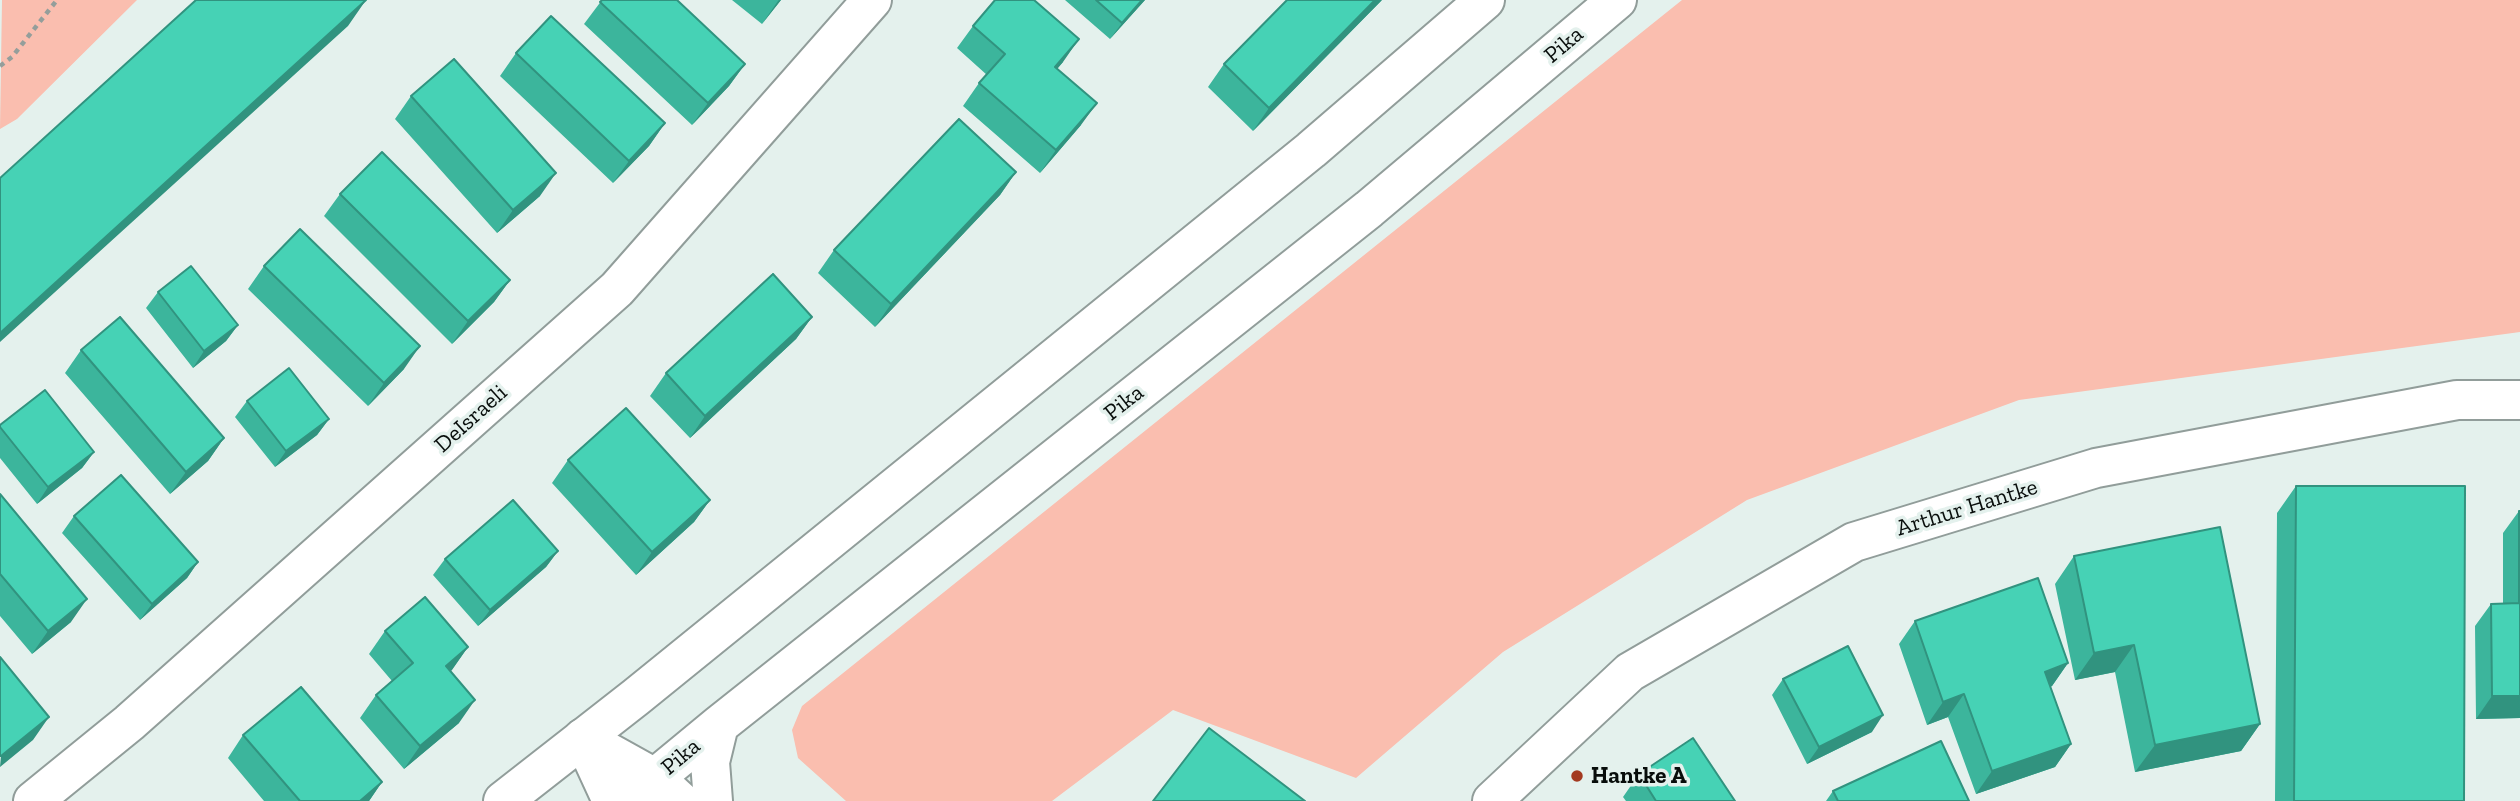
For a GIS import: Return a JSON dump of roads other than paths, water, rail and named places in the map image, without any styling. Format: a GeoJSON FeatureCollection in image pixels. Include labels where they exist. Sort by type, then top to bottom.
{"type":"FeatureCollection","features":[{"type":"Feature","properties":{"kind":"main road","name":"DeIsraeli"},"geometry":{"type":"LineString","coordinates":[[33,801],[129,723],[617,289],[872,0]]}},
{"type":"Feature","properties":{"kind":"main road"},"geometry":{"type":"LineString","coordinates":[[503,801],[1311,150],[1485,0]]}},
{"type":"Feature","properties":{"kind":"main road","name":"Pika"},"geometry":{"type":"LineString","coordinates":[[654,793],[719,725],[1370,209],[1617,0]]}},
{"type":"Feature","properties":{"kind":"main road","name":"Arthur Hantke"},"geometry":{"type":"LineString","coordinates":[[1492,801],[1630,672],[1854,542],[2096,468],[2457,400],[2520,400]]}},
{"type":"Feature","properties":{"kind":"main road"},"geometry":{"type":"LineString","coordinates":[[713,801],[710,762],[719,725]]}},
{"type":"Feature","properties":{"kind":"main road"},"geometry":{"type":"LineString","coordinates":[[583,738],[654,793]]}},
{"type":"Feature","properties":{"kind":"main road"},"geometry":{"type":"LineString","coordinates":[[583,738],[612,801]]}},
{"type":"Feature","properties":{"kind":"place","name":"Hantke A"},"geometry":{"type":"Point","coordinates":[1577,776]}}]}
